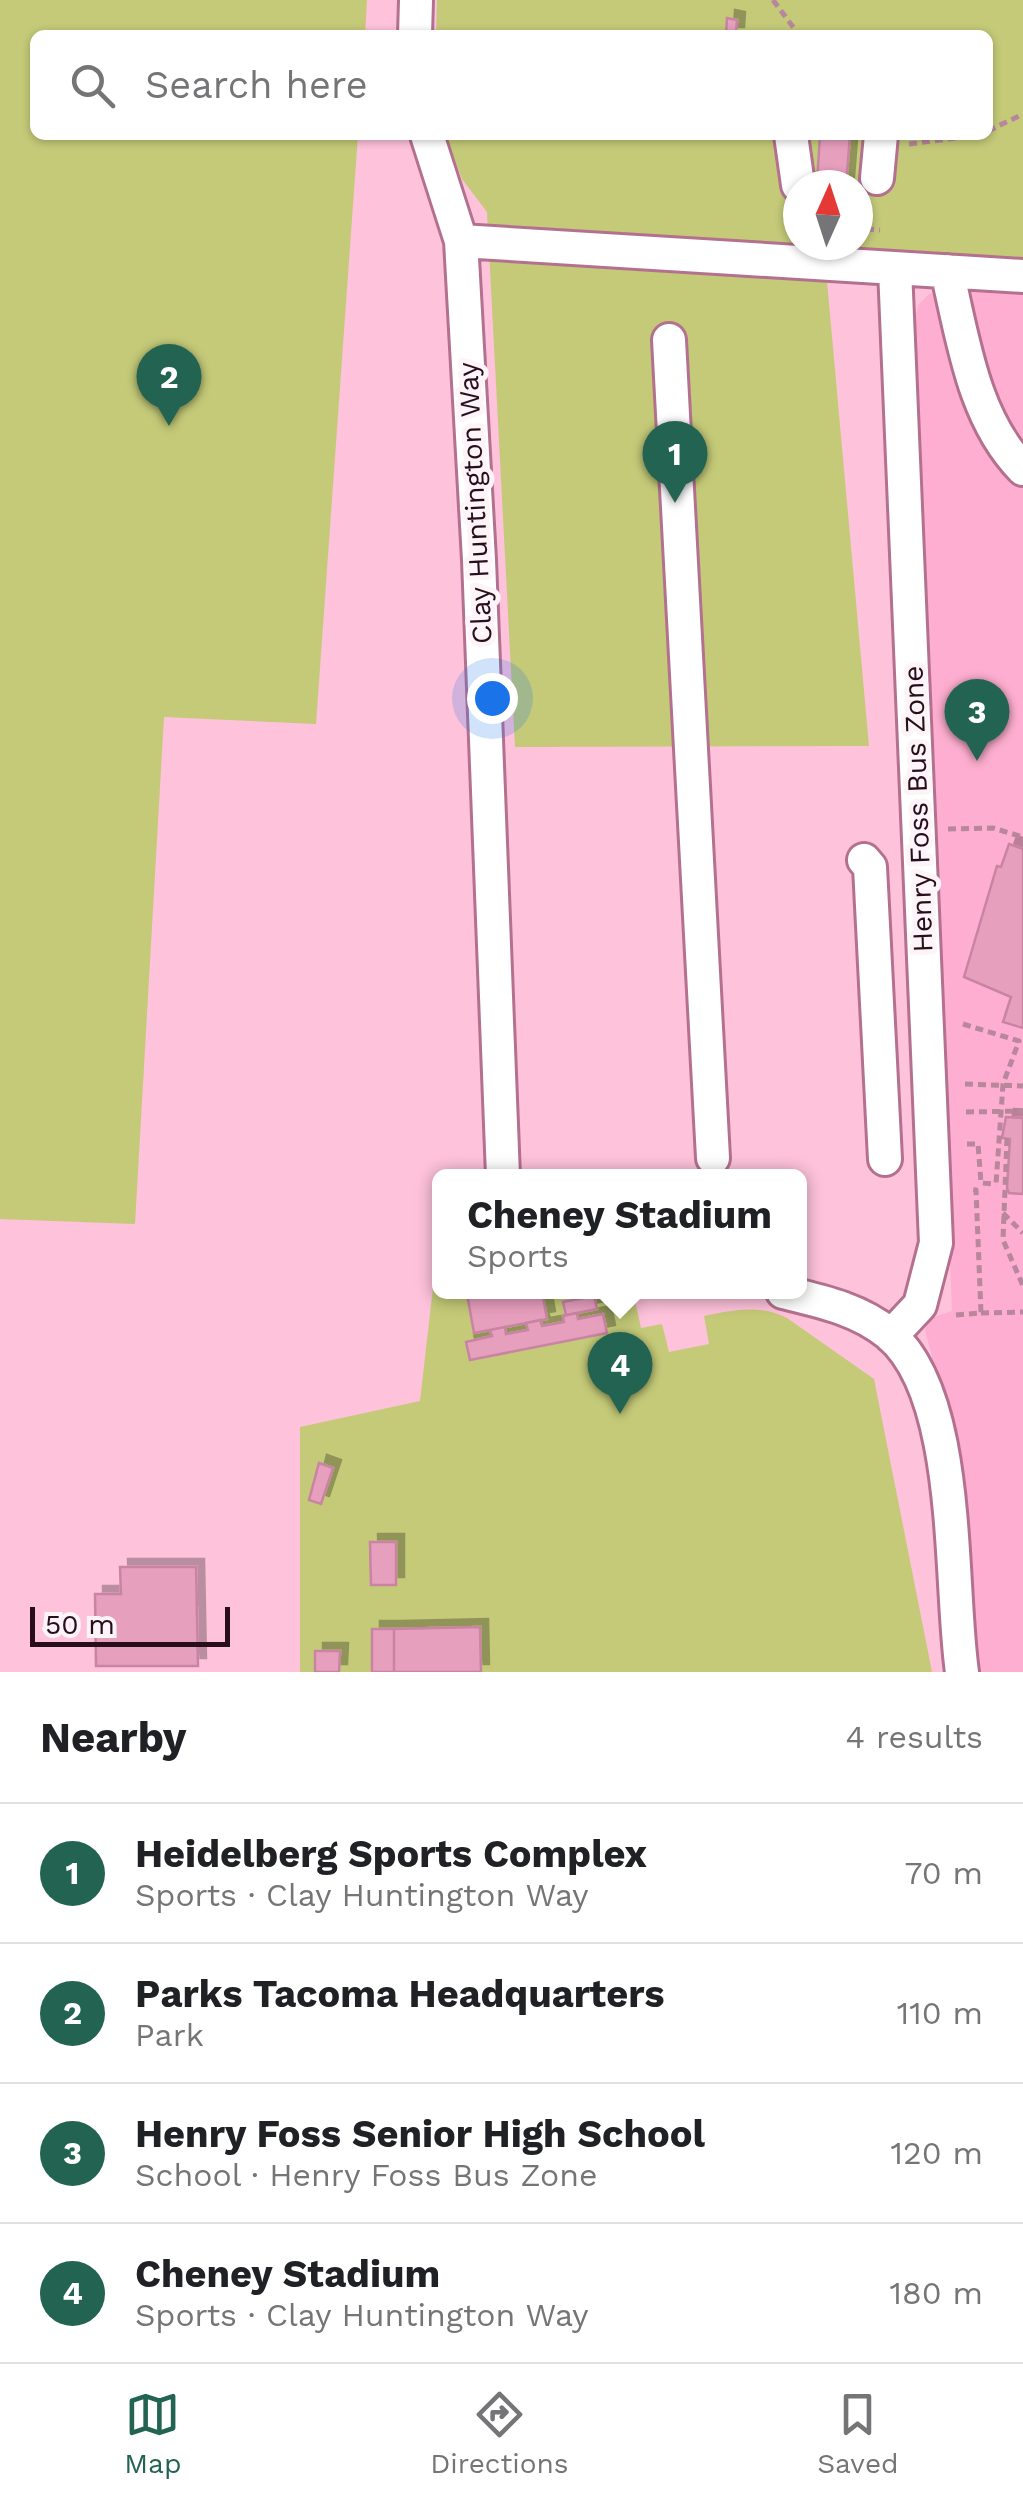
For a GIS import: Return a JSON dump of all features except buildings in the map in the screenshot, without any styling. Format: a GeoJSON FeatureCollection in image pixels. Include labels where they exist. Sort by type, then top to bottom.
{"type":"FeatureCollection","features":[{"type":"Feature","properties":{"kind":"street"},"geometry":{"type":"LineString","coordinates":[[416,0],[416,30]]}},
{"type":"Feature","properties":{"kind":"street","name":"Clay Huntington Way"},"geometry":{"type":"LineString","coordinates":[[430,140],[461,241],[479,560],[503,1169]]}},
{"type":"Feature","properties":{"kind":"street"},"geometry":{"type":"LineString","coordinates":[[792,140],[796,170]]}},
{"type":"Feature","properties":{"kind":"street"},"geometry":{"type":"LineString","coordinates":[[873,170],[880,140]]}},
{"type":"Feature","properties":{"kind":"street"},"geometry":{"type":"LineString","coordinates":[[461,241],[783,253]]}},
{"type":"Feature","properties":{"kind":"street"},"geometry":{"type":"LineString","coordinates":[[839,260],[895,269],[1023,276]]}},
{"type":"Feature","properties":{"kind":"street","name":"Henry Foss Bus Zone"},"geometry":{"type":"LineString","coordinates":[[892,1336],[920,1306],[932,1274],[936,1243],[895,269]]}},
{"type":"Feature","properties":{"kind":"street"},"geometry":{"type":"LineString","coordinates":[[947,272],[979,399],[994,430],[1023,469]]}},
{"type":"Feature","properties":{"kind":"street"},"geometry":{"type":"LineString","coordinates":[[669,340],[713,1158]]}},
{"type":"Feature","properties":{"kind":"street"},"geometry":{"type":"LineString","coordinates":[[864,860],[870,867],[885,1159]]}},
{"type":"Feature","properties":{"kind":"street"},"geometry":{"type":"LineString","coordinates":[[807,1299],[851,1311],[892,1336],[921,1379],[945,1468],[962,1672]]}},
{"type":"Feature","properties":{"kind":"path"},"geometry":{"type":"LineString","coordinates":[[773,0],[794,30]]}},
{"type":"Feature","properties":{"kind":"path"},"geometry":{"type":"LineString","coordinates":[[993,129],[1023,114]]}},
{"type":"Feature","properties":{"kind":"path"},"geometry":{"type":"LineString","coordinates":[[873,230],[880,230]]}},
{"type":"Feature","properties":{"kind":"path"},"geometry":{"type":"LineString","coordinates":[[954,828],[993,828],[1023,837]]}},
{"type":"Feature","properties":{"kind":"path"},"geometry":{"type":"LineString","coordinates":[[963,1024],[1021,1041],[1002,1084],[1000,1184],[1010,1264],[1023,1286]]}},
{"type":"Feature","properties":{"kind":"path"},"geometry":{"type":"LineString","coordinates":[[965,1084],[1023,1086]]}},
{"type":"Feature","properties":{"kind":"path"},"geometry":{"type":"LineString","coordinates":[[966,1112],[1023,1111]]}},
{"type":"Feature","properties":{"kind":"path"},"geometry":{"type":"LineString","coordinates":[[1000,1184],[1007,1138]]}},
{"type":"Feature","properties":{"kind":"path"},"geometry":{"type":"LineString","coordinates":[[967,1144],[978,1144],[981,1184],[1000,1184]]}},
{"type":"Feature","properties":{"kind":"path"},"geometry":{"type":"LineString","coordinates":[[968,1190],[976,1190],[981,1314]]}},
{"type":"Feature","properties":{"kind":"path"},"geometry":{"type":"LineString","coordinates":[[1002,1210],[1023,1233]]}},
{"type":"Feature","properties":{"kind":"path"},"geometry":{"type":"LineString","coordinates":[[956,1315],[1023,1312]]}},
{"type":"Feature","properties":{"kind":"shaded area"},"geometry":{"type":"Polygon","coordinates":[[[1023,284],[1023,1672],[978,1672],[961,1467],[925,1330],[931,1318],[952,1311],[914,321],[919,304],[929,294],[1023,284]]]}},
{"type":"Feature","properties":{"kind":"green space"},"geometry":{"type":"Polygon","coordinates":[[[0,0],[367,0],[365,30],[30,30],[30,140],[358,140],[316,724],[164,717],[135,1224],[0,1219],[0,0]]]}},
{"type":"Feature","properties":{"kind":"green space"},"geometry":{"type":"Polygon","coordinates":[[[437,0],[1023,0],[1023,259],[873,251],[873,170],[783,170],[783,260],[825,260],[869,746],[515,747],[487,212],[462,179],[447,140],[993,140],[993,30],[436,30],[437,0]]]}},
{"type":"Feature","properties":{"kind":"green space"},"geometry":{"type":"Polygon","coordinates":[[[432,1296],[635,1299],[641,1328],[662,1324],[669,1352],[709,1344],[704,1316],[757,1310],[787,1318],[874,1379],[932,1672],[300,1672],[300,1427],[420,1401],[432,1296]]]}},
{"type":"Feature","properties":{"kind":"place","name":"Parks Tacoma Headquarters"},"geometry":{"type":"Point","coordinates":[169,426]}},
{"type":"Feature","properties":{"kind":"place","name":"Heidelberg Sports Complex"},"geometry":{"type":"Point","coordinates":[675,503]}},
{"type":"Feature","properties":{"kind":"place","name":"Henry Foss Senior High School"},"geometry":{"type":"Point","coordinates":[977,761]}},
{"type":"Feature","properties":{"kind":"place","name":"Cheney Stadium"},"geometry":{"type":"Point","coordinates":[620,1414]}}]}
